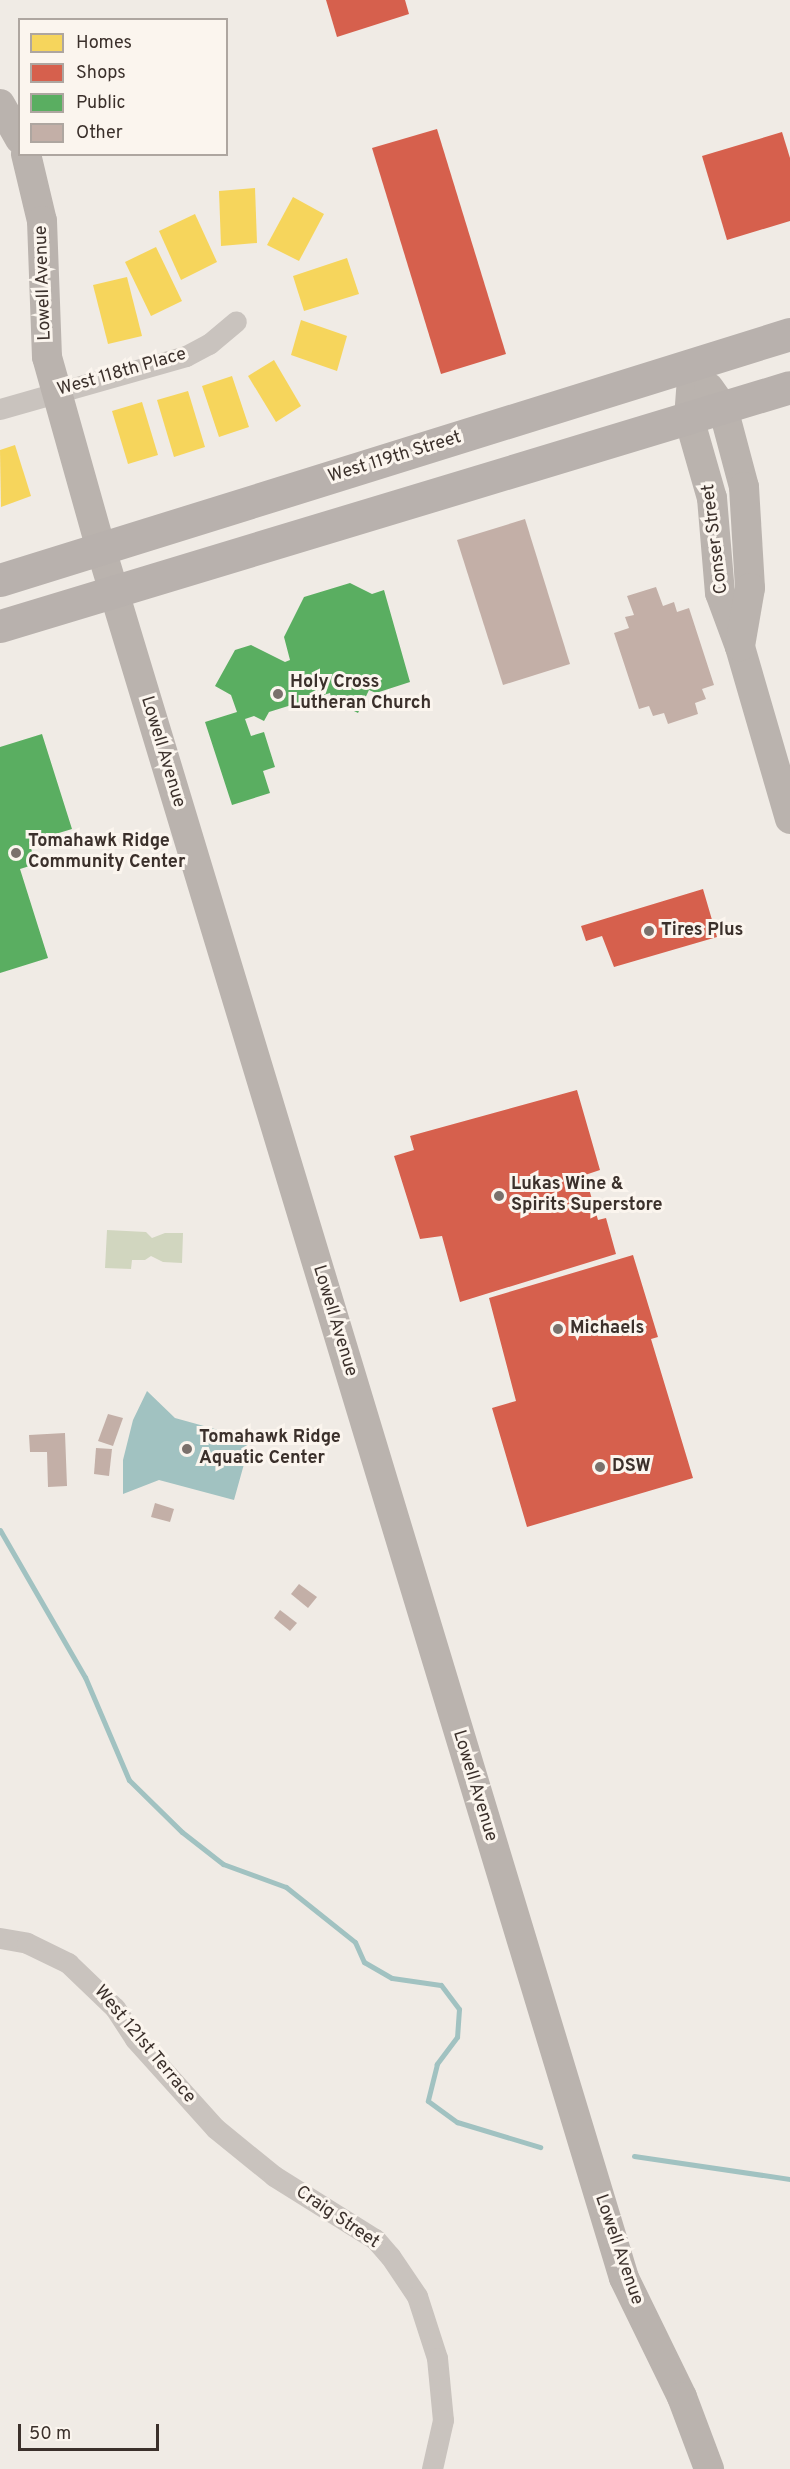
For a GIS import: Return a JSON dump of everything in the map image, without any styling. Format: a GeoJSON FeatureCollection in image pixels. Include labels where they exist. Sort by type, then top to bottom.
{"type":"FeatureCollection","features":[{"type":"Feature","properties":{"kind":"main road","name":"West 119th Street"},"geometry":{"type":"LineString","coordinates":[[0,580],[790,334]]}},
{"type":"Feature","properties":{"kind":"main road"},"geometry":{"type":"LineString","coordinates":[[0,626],[790,387]]}},
{"type":"Feature","properties":{"kind":"street"},"geometry":{"type":"LineString","coordinates":[[8,107],[18,134]]}},
{"type":"Feature","properties":{"kind":"street","name":"Lowell Avenue"},"geometry":{"type":"LineString","coordinates":[[26,156],[42,221],[47,357],[101,549],[624,2278],[682,2397],[709,2469]]}},
{"type":"Feature","properties":{"kind":"street","name":"West 118th Place"},"geometry":{"type":"LineString","coordinates":[[0,409],[186,356],[210,344],[236,321]]}},
{"type":"Feature","properties":{"kind":"street","name":"Conser Street"},"geometry":{"type":"LineString","coordinates":[[693,365],[723,408],[744,487],[750,588],[740,647]]}},
{"type":"Feature","properties":{"kind":"street","name":"Conser Street"},"geometry":{"type":"LineString","coordinates":[[693,365],[689,418],[712,498],[720,593],[740,647],[790,819]]}},
{"type":"Feature","properties":{"kind":"street","name":"West 121st Terrace"},"geometry":{"type":"LineString","coordinates":[[0,1938],[48,1951],[93,1985],[191,2103],[246,2154]]}},
{"type":"Feature","properties":{"kind":"street","name":"Craig Street"},"geometry":{"type":"LineString","coordinates":[[246,2154],[328,2213],[375,2239],[406,2276],[428,2325],[442,2388],[443,2420],[432,2469]]}},
{"type":"Feature","properties":{"kind":"green space"},"geometry":{"type":"Polygon","coordinates":[[[107,1230],[146,1232],[152,1238],[165,1233],[183,1233],[182,1263],[163,1262],[151,1256],[145,1260],[132,1260],[131,1269],[105,1268],[107,1230]]]}},
{"type":"Feature","properties":{"kind":"water","name":"Tomahawk Ridge Aquatic Center"},"geometry":{"type":"Polygon","coordinates":[[[147,1391],[175,1418],[251,1439],[234,1500],[159,1480],[123,1494],[123,1460],[133,1420],[147,1391]]]}},
{"type":"Feature","properties":{"kind":"building: Homes"},"geometry":{"type":"Polygon","coordinates":[[[255,188],[257,243],[221,246],[219,191],[255,188]]]}},
{"type":"Feature","properties":{"kind":"building: Homes"},"geometry":{"type":"Polygon","coordinates":[[[293,197],[324,214],[299,261],[267,245],[293,197]]]}},
{"type":"Feature","properties":{"kind":"building: Homes"},"geometry":{"type":"Polygon","coordinates":[[[195,214],[217,262],[181,280],[159,231],[195,214]]]}},
{"type":"Feature","properties":{"kind":"building: Homes"},"geometry":{"type":"Polygon","coordinates":[[[156,247],[182,301],[151,316],[125,262],[156,247]]]}},
{"type":"Feature","properties":{"kind":"building: Homes"},"geometry":{"type":"Polygon","coordinates":[[[347,258],[359,294],[304,311],[293,276],[347,258]]]}},
{"type":"Feature","properties":{"kind":"building: Homes"},"geometry":{"type":"Polygon","coordinates":[[[127,277],[142,336],[108,344],[93,285],[127,277]]]}},
{"type":"Feature","properties":{"kind":"building: Homes"},"geometry":{"type":"Polygon","coordinates":[[[301,320],[347,336],[337,371],[291,355],[301,320]]]}},
{"type":"Feature","properties":{"kind":"building: Homes"},"geometry":{"type":"Polygon","coordinates":[[[274,360],[301,406],[276,422],[248,376],[274,360]]]}},
{"type":"Feature","properties":{"kind":"building: Homes"},"geometry":{"type":"Polygon","coordinates":[[[232,376],[249,427],[219,437],[202,386],[232,376]]]}},
{"type":"Feature","properties":{"kind":"building: Homes"},"geometry":{"type":"Polygon","coordinates":[[[188,391],[205,447],[174,457],[157,400],[188,391]]]}},
{"type":"Feature","properties":{"kind":"building: Homes"},"geometry":{"type":"Polygon","coordinates":[[[142,402],[158,455],[128,464],[112,411],[142,402]]]}},
{"type":"Feature","properties":{"kind":"building: Homes"},"geometry":{"type":"Polygon","coordinates":[[[15,445],[31,496],[1,507],[0,450],[15,445]]]}},
{"type":"Feature","properties":{"kind":"building: Shops"},"geometry":{"type":"Polygon","coordinates":[[[326,0],[405,0],[409,14],[337,37],[326,0]]]}},
{"type":"Feature","properties":{"kind":"building: Shops"},"geometry":{"type":"Polygon","coordinates":[[[437,129],[506,354],[441,374],[372,148],[437,129]]]}},
{"type":"Feature","properties":{"kind":"building: Shops"},"geometry":{"type":"Polygon","coordinates":[[[782,132],[790,158],[790,221],[727,240],[702,156],[782,132]]]}},
{"type":"Feature","properties":{"kind":"building: Shops","name":"Tires Plus"},"geometry":{"type":"Polygon","coordinates":[[[703,889],[717,937],[614,967],[602,936],[586,941],[581,926],[703,889]]]}},
{"type":"Feature","properties":{"kind":"building: Shops","name":"Lukas Wine & Spirits Superstore"},"geometry":{"type":"Polygon","coordinates":[[[577,1090],[600,1170],[585,1175],[598,1220],[606,1218],[616,1254],[460,1302],[442,1236],[420,1239],[394,1156],[414,1150],[410,1136],[577,1090]]]}},
{"type":"Feature","properties":{"kind":"building: Shops"},"geometry":{"type":"Polygon","coordinates":[[[633,1255],[658,1337],[651,1339],[693,1478],[527,1527],[492,1408],[516,1401],[489,1298],[633,1255]]]}},
{"type":"Feature","properties":{"kind":"building: Public","name":"Holy Cross Lutheran Church"},"geometry":{"type":"Polygon","coordinates":[[[350,583],[372,594],[384,590],[410,682],[376,693],[369,690],[358,713],[332,700],[330,693],[269,712],[264,721],[254,716],[245,719],[251,736],[264,732],[275,767],[263,771],[270,793],[232,805],[205,722],[237,712],[231,695],[215,686],[235,650],[251,645],[285,662],[290,660],[284,637],[304,597],[350,583]]]}},
{"type":"Feature","properties":{"kind":"building: Public","name":"Tomahawk Ridge Community Center"},"geometry":{"type":"Polygon","coordinates":[[[42,734],[72,829],[29,842],[36,864],[20,869],[48,958],[0,973],[0,747],[42,734]]]}},
{"type":"Feature","properties":{"kind":"building: Other"},"geometry":{"type":"Polygon","coordinates":[[[525,519],[570,664],[503,685],[457,540],[525,519]]]}},
{"type":"Feature","properties":{"kind":"building: Other"},"geometry":{"type":"Polygon","coordinates":[[[656,587],[663,606],[674,602],[677,612],[689,608],[714,685],[702,689],[706,699],[695,703],[698,714],[668,724],[664,713],[653,716],[649,706],[639,709],[614,633],[629,628],[625,617],[634,615],[627,596],[656,587]]]}},
{"type":"Feature","properties":{"kind":"building: Other"},"geometry":{"type":"Polygon","coordinates":[[[108,1414],[123,1418],[113,1446],[98,1441],[108,1414]]]}},
{"type":"Feature","properties":{"kind":"building: Other"},"geometry":{"type":"Polygon","coordinates":[[[65,1433],[67,1486],[48,1487],[47,1452],[30,1452],[29,1435],[65,1433]]]}},
{"type":"Feature","properties":{"kind":"building: Other"},"geometry":{"type":"Polygon","coordinates":[[[96,1448],[112,1449],[109,1476],[94,1474],[96,1448]]]}},
{"type":"Feature","properties":{"kind":"building: Other"},"geometry":{"type":"Polygon","coordinates":[[[155,1503],[174,1509],[170,1522],[151,1517],[155,1503]]]}},
{"type":"Feature","properties":{"kind":"building: Other"},"geometry":{"type":"Polygon","coordinates":[[[299,1584],[317,1597],[308,1608],[291,1594],[299,1584]]]}},
{"type":"Feature","properties":{"kind":"building: Other"},"geometry":{"type":"Polygon","coordinates":[[[280,1610],[297,1623],[290,1631],[274,1618],[280,1610]]]}},
{"type":"Feature","properties":{"kind":"waterway"},"geometry":{"type":"LineString","coordinates":[[0,1530],[85,1677],[129,1780],[182,1832],[223,1864],[286,1887],[355,1942],[364,1962],[392,1978],[441,1985],[459,2009],[457,2037],[437,2064],[428,2101],[457,2122],[540,2147]]}},
{"type":"Feature","properties":{"kind":"waterway"},"geometry":{"type":"LineString","coordinates":[[634,2156],[790,2179]]}},
{"type":"Feature","properties":{"kind":"place","name":"Holy Cross Lutheran Church"},"geometry":{"type":"Point","coordinates":[278,694]}},
{"type":"Feature","properties":{"kind":"place","name":"Tomahawk Ridge Community Center"},"geometry":{"type":"Point","coordinates":[16,853]}},
{"type":"Feature","properties":{"kind":"place","name":"Tires Plus"},"geometry":{"type":"Point","coordinates":[649,931]}},
{"type":"Feature","properties":{"kind":"place","name":"Lukas Wine & Spirits Superstore"},"geometry":{"type":"Point","coordinates":[499,1196]}},
{"type":"Feature","properties":{"kind":"place","name":"Michaels"},"geometry":{"type":"Point","coordinates":[558,1329]}},
{"type":"Feature","properties":{"kind":"place","name":"Tomahawk Ridge Aquatic Center"},"geometry":{"type":"Point","coordinates":[187,1449]}},
{"type":"Feature","properties":{"kind":"place","name":"DSW"},"geometry":{"type":"Point","coordinates":[600,1467]}}]}
